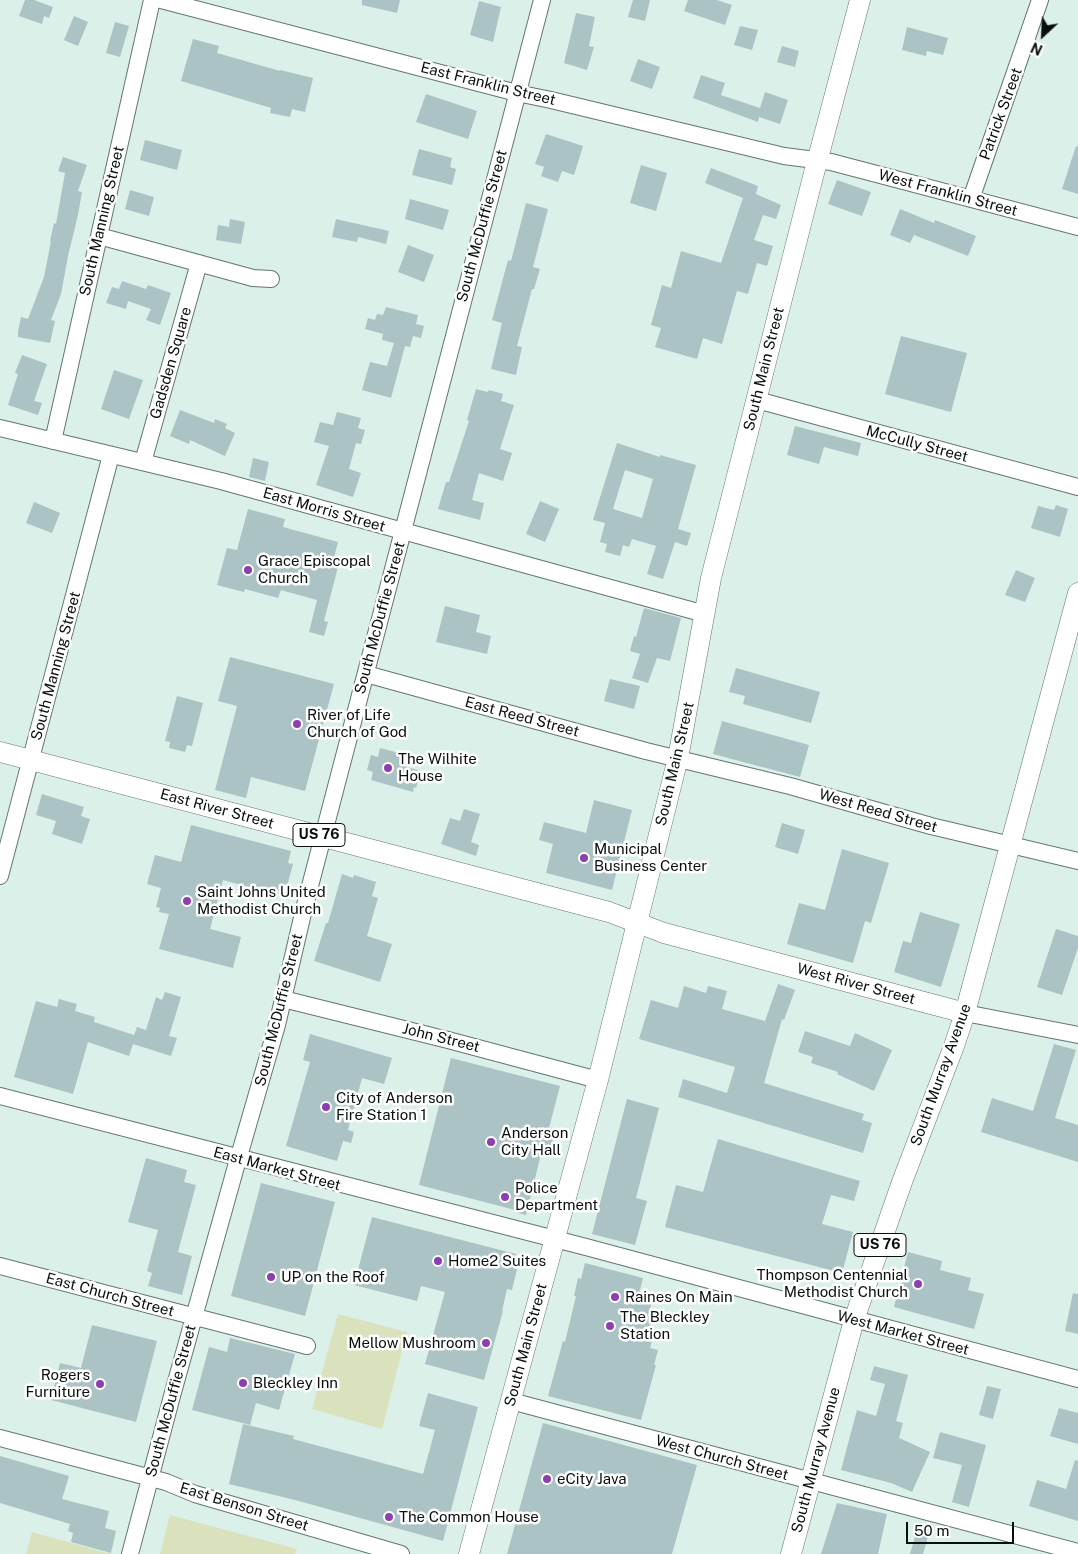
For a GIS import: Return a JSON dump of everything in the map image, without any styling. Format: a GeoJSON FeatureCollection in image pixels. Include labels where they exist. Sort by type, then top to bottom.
{"type":"FeatureCollection","features":[{"type":"Feature","properties":{"kind":"main road","name":"South Main Street"},"geometry":{"type":"LineString","coordinates":[[470,1554],[598,1080],[678,758],[712,578],[817,160],[860,0]]}},
{"type":"Feature","properties":{"kind":"main road","name":"South Murray Avenue"},"geometry":{"type":"LineString","coordinates":[[791,1554],[854,1320],[902,1182],[965,1013],[1078,593]]}},
{"type":"Feature","properties":{"kind":"main road","name":"East River Street"},"geometry":{"type":"LineString","coordinates":[[0,752],[609,912],[637,922]]}},
{"type":"Feature","properties":{"kind":"main road","name":"West River Street"},"geometry":{"type":"LineString","coordinates":[[637,922],[664,933],[965,1013]]}},
{"type":"Feature","properties":{"kind":"street","name":"South Manning Street"},"geometry":{"type":"LineString","coordinates":[[53,441],[152,0]]}},
{"type":"Feature","properties":{"kind":"street","name":"East Franklin Street"},"geometry":{"type":"LineString","coordinates":[[161,0],[213,7],[517,93],[784,156],[817,160]]}},
{"type":"Feature","properties":{"kind":"street","name":"South McDuffie Street"},"geometry":{"type":"LineString","coordinates":[[130,1554],[238,1158],[277,1025],[323,836],[542,0]]}},
{"type":"Feature","properties":{"kind":"street","name":"Patrick Street"},"geometry":{"type":"LineString","coordinates":[[970,199],[1040,0]]}},
{"type":"Feature","properties":{"kind":"street","name":"West Franklin Street"},"geometry":{"type":"LineString","coordinates":[[817,160],[832,162],[1078,227]]}},
{"type":"Feature","properties":{"kind":"street"},"geometry":{"type":"LineString","coordinates":[[99,236],[253,278],[271,279]]}},
{"type":"Feature","properties":{"kind":"street","name":"Gadsden Square"},"geometry":{"type":"LineString","coordinates":[[143,462],[199,263]]}},
{"type":"Feature","properties":{"kind":"street","name":"McCully Street"},"geometry":{"type":"LineString","coordinates":[[757,400],[1078,487]]}},
{"type":"Feature","properties":{"kind":"street","name":"East Morris Street"},"geometry":{"type":"LineString","coordinates":[[0,428],[221,482],[705,614]]}},
{"type":"Feature","properties":{"kind":"street","name":"South Manning Street"},"geometry":{"type":"LineString","coordinates":[[0,876],[111,455]]}},
{"type":"Feature","properties":{"kind":"street","name":"East Reed Street"},"geometry":{"type":"LineString","coordinates":[[366,674],[678,758]]}},
{"type":"Feature","properties":{"kind":"street","name":"West Reed Street"},"geometry":{"type":"LineString","coordinates":[[678,758],[790,786],[931,826],[1078,861]]}},
{"type":"Feature","properties":{"kind":"street","name":"John Street"},"geometry":{"type":"LineString","coordinates":[[283,999],[598,1080]]}},
{"type":"Feature","properties":{"kind":"street","name":"West River Street"},"geometry":{"type":"LineString","coordinates":[[965,1013],[1078,1035]]}},
{"type":"Feature","properties":{"kind":"street","name":"East Market Street"},"geometry":{"type":"LineString","coordinates":[[0,1096],[555,1239]]}},
{"type":"Feature","properties":{"kind":"street","name":"West Market Street"},"geometry":{"type":"LineString","coordinates":[[555,1239],[1078,1379]]}},
{"type":"Feature","properties":{"kind":"street","name":"East Church Street"},"geometry":{"type":"LineString","coordinates":[[0,1266],[307,1346]]}},
{"type":"Feature","properties":{"kind":"street","name":"West Church Street"},"geometry":{"type":"LineString","coordinates":[[510,1401],[1078,1552]]}},
{"type":"Feature","properties":{"kind":"street","name":"East Benson Street"},"geometry":{"type":"LineString","coordinates":[[0,1438],[166,1482],[195,1494],[401,1554]]}},
{"type":"Feature","properties":{"kind":"green space"},"geometry":{"type":"Polygon","coordinates":[[[338,1314],[407,1332],[382,1429],[312,1409],[338,1314]]]}},
{"type":"Feature","properties":{"kind":"green space"},"geometry":{"type":"Polygon","coordinates":[[[170,1515],[297,1549],[295,1554],[160,1554],[170,1515]]]}},
{"type":"Feature","properties":{"kind":"green space"},"geometry":{"type":"Polygon","coordinates":[[[32,1532],[111,1554],[26,1554],[32,1532]]]}},
{"type":"Feature","properties":{"kind":"building"},"geometry":{"type":"Polygon","coordinates":[[[25,0],[34,0],[53,7],[49,18],[44,16],[42,24],[19,16],[25,0]]]}},
{"type":"Feature","properties":{"kind":"building"},"geometry":{"type":"Polygon","coordinates":[[[362,0],[400,0],[397,13],[362,5],[362,0]]]}},
{"type":"Feature","properties":{"kind":"building"},"geometry":{"type":"Polygon","coordinates":[[[633,0],[650,0],[645,21],[628,17],[633,0]]]}},
{"type":"Feature","properties":{"kind":"building"},"geometry":{"type":"Polygon","coordinates":[[[688,0],[717,0],[732,5],[725,25],[684,11],[688,0]]]}},
{"type":"Feature","properties":{"kind":"building"},"geometry":{"type":"Polygon","coordinates":[[[479,1],[501,7],[493,42],[470,35],[479,1]]]}},
{"type":"Feature","properties":{"kind":"building"},"geometry":{"type":"Polygon","coordinates":[[[576,13],[595,17],[589,46],[594,47],[587,70],[564,63],[576,13]]]}},
{"type":"Feature","properties":{"kind":"building"},"geometry":{"type":"Polygon","coordinates":[[[74,16],[88,22],[78,46],[64,40],[74,16]]]}},
{"type":"Feature","properties":{"kind":"building"},"geometry":{"type":"Polygon","coordinates":[[[115,22],[129,26],[120,57],[106,53],[115,22]]]}},
{"type":"Feature","properties":{"kind":"building"},"geometry":{"type":"Polygon","coordinates":[[[740,26],[758,30],[752,50],[734,45],[740,26]]]}},
{"type":"Feature","properties":{"kind":"building"},"geometry":{"type":"Polygon","coordinates":[[[907,27],[948,38],[943,55],[927,51],[926,56],[902,50],[907,27]]]}},
{"type":"Feature","properties":{"kind":"building"},"geometry":{"type":"Polygon","coordinates":[[[193,39],[219,46],[217,53],[280,71],[313,78],[305,112],[292,109],[290,117],[270,113],[271,108],[181,81],[193,39]]]}},
{"type":"Feature","properties":{"kind":"building"},"geometry":{"type":"Polygon","coordinates":[[[782,46],[799,51],[795,67],[777,62],[782,46]]]}},
{"type":"Feature","properties":{"kind":"building"},"geometry":{"type":"Polygon","coordinates":[[[638,59],[660,67],[652,89],[630,81],[638,59]]]}},
{"type":"Feature","properties":{"kind":"building"},"geometry":{"type":"Polygon","coordinates":[[[701,75],[725,83],[721,95],[760,108],[765,92],[788,100],[780,124],[759,117],[758,122],[693,98],[701,75]]]}},
{"type":"Feature","properties":{"kind":"building"},"geometry":{"type":"Polygon","coordinates":[[[426,94],[477,111],[468,139],[416,122],[426,94]]]}},
{"type":"Feature","properties":{"kind":"building"},"geometry":{"type":"Polygon","coordinates":[[[546,134],[583,146],[574,175],[562,171],[558,182],[541,176],[544,167],[535,164],[546,134]]]}},
{"type":"Feature","properties":{"kind":"building"},"geometry":{"type":"Polygon","coordinates":[[[145,140],[182,150],[177,170],[140,160],[145,140]]]}},
{"type":"Feature","properties":{"kind":"building"},"geometry":{"type":"Polygon","coordinates":[[[1076,146],[1078,147],[1078,194],[1062,189],[1076,146]]]}},
{"type":"Feature","properties":{"kind":"building"},"geometry":{"type":"Polygon","coordinates":[[[419,149],[452,158],[450,167],[456,169],[452,185],[412,175],[419,149]]]}},
{"type":"Feature","properties":{"kind":"building"},"geometry":{"type":"Polygon","coordinates":[[[63,157],[87,165],[78,191],[82,192],[61,294],[51,320],[55,321],[50,343],[18,337],[18,332],[21,317],[28,319],[44,277],[65,173],[58,171],[63,157]]]}},
{"type":"Feature","properties":{"kind":"building"},"geometry":{"type":"Polygon","coordinates":[[[641,165],[667,173],[656,211],[630,203],[641,165]]]}},
{"type":"Feature","properties":{"kind":"building"},"geometry":{"type":"Polygon","coordinates":[[[711,168],[758,186],[756,194],[781,205],[776,219],[763,215],[754,240],[773,246],[767,266],[757,263],[748,294],[737,291],[722,344],[703,338],[697,359],[655,347],[661,328],[651,325],[662,285],[671,288],[681,251],[721,263],[743,198],[705,183],[711,168]]]}},
{"type":"Feature","properties":{"kind":"building"},"geometry":{"type":"Polygon","coordinates":[[[837,180],[871,192],[862,216],[828,204],[837,180]]]}},
{"type":"Feature","properties":{"kind":"building"},"geometry":{"type":"Polygon","coordinates":[[[130,190],[154,197],[149,216],[125,209],[130,190]]]}},
{"type":"Feature","properties":{"kind":"building"},"geometry":{"type":"Polygon","coordinates":[[[410,199],[449,210],[443,230],[405,219],[410,199]]]}},
{"type":"Feature","properties":{"kind":"building"},"geometry":{"type":"Polygon","coordinates":[[[526,203],[548,209],[533,267],[540,269],[534,289],[532,289],[517,346],[522,347],[516,375],[491,369],[502,323],[492,320],[508,260],[511,261],[526,203]]]}},
{"type":"Feature","properties":{"kind":"building"},"geometry":{"type":"Polygon","coordinates":[[[900,209],[934,223],[935,220],[976,236],[968,256],[914,235],[910,243],[890,235],[900,209]]]}},
{"type":"Feature","properties":{"kind":"building"},"geometry":{"type":"Polygon","coordinates":[[[230,219],[245,222],[241,244],[216,240],[218,225],[229,227],[230,219]]]}},
{"type":"Feature","properties":{"kind":"building"},"geometry":{"type":"Polygon","coordinates":[[[336,219],[389,231],[386,244],[358,237],[357,242],[332,237],[336,219]]]}},
{"type":"Feature","properties":{"kind":"building"},"geometry":{"type":"Polygon","coordinates":[[[408,245],[434,255],[424,282],[398,272],[408,245]]]}},
{"type":"Feature","properties":{"kind":"building"},"geometry":{"type":"Polygon","coordinates":[[[122,281],[146,289],[148,285],[171,293],[160,325],[146,320],[151,309],[128,301],[126,309],[106,303],[112,287],[119,289],[122,281]]]}},
{"type":"Feature","properties":{"kind":"building"},"geometry":{"type":"Polygon","coordinates":[[[386,307],[418,315],[416,324],[424,326],[421,338],[413,336],[410,347],[405,346],[391,398],[362,390],[370,362],[387,366],[394,343],[382,340],[383,334],[365,329],[368,318],[375,320],[377,314],[383,315],[386,307]]]}},
{"type":"Feature","properties":{"kind":"building"},"geometry":{"type":"Polygon","coordinates":[[[901,336],[967,353],[951,412],[885,394],[901,336]]]}},
{"type":"Feature","properties":{"kind":"building"},"geometry":{"type":"Polygon","coordinates":[[[22,355],[47,364],[34,401],[42,403],[38,415],[8,405],[18,374],[15,373],[22,355]]]}},
{"type":"Feature","properties":{"kind":"building"},"geometry":{"type":"Polygon","coordinates":[[[114,370],[143,380],[129,419],[101,409],[114,370]]]}},
{"type":"Feature","properties":{"kind":"building"},"geometry":{"type":"Polygon","coordinates":[[[476,389],[503,394],[501,401],[514,405],[500,449],[512,453],[503,481],[479,473],[472,500],[484,503],[480,520],[438,509],[469,421],[467,420],[476,389]]]}},
{"type":"Feature","properties":{"kind":"building"},"geometry":{"type":"Polygon","coordinates":[[[180,410],[214,423],[215,419],[227,424],[225,428],[235,433],[225,456],[190,440],[189,444],[170,436],[180,410]]]}},
{"type":"Feature","properties":{"kind":"building"},"geometry":{"type":"Polygon","coordinates":[[[337,412],[361,418],[358,428],[365,430],[361,444],[356,443],[349,469],[361,473],[353,497],[316,485],[329,446],[314,442],[320,422],[333,425],[337,412]]]}},
{"type":"Feature","properties":{"kind":"building"},"geometry":{"type":"Polygon","coordinates":[[[795,426],[861,443],[858,456],[824,447],[819,464],[787,455],[795,426]]]}},
{"type":"Feature","properties":{"kind":"building"},"geometry":{"type":"Polygon","coordinates":[[[617,443],[660,457],[660,455],[696,465],[678,529],[691,533],[687,546],[675,542],[663,579],[647,574],[656,546],[632,539],[629,547],[623,545],[620,556],[605,552],[607,544],[600,542],[605,523],[593,520],[617,443]],[[625,470],[613,509],[642,518],[653,479],[625,470]]]}},
{"type":"Feature","properties":{"kind":"building"},"geometry":{"type":"Polygon","coordinates":[[[253,458],[269,462],[265,481],[249,477],[253,458]]]}},
{"type":"Feature","properties":{"kind":"building"},"geometry":{"type":"Polygon","coordinates":[[[540,501],[559,509],[545,542],[526,534],[540,501]]]}},
{"type":"Feature","properties":{"kind":"building"},"geometry":{"type":"Polygon","coordinates":[[[34,502],[60,513],[52,533],[26,523],[34,502]]]}},
{"type":"Feature","properties":{"kind":"building"},"geometry":{"type":"Polygon","coordinates":[[[1056,505],[1068,509],[1060,537],[1031,528],[1038,506],[1054,510],[1056,505]]]}},
{"type":"Feature","properties":{"kind":"building","name":"Grace Episcopal Church"},"geometry":{"type":"Polygon","coordinates":[[[248,509],[285,519],[283,527],[338,542],[332,565],[338,567],[324,621],[328,622],[324,636],[309,632],[317,600],[281,590],[278,598],[245,589],[244,592],[217,585],[227,548],[237,550],[248,509]]]}},
{"type":"Feature","properties":{"kind":"building"},"geometry":{"type":"Polygon","coordinates":[[[1016,570],[1035,578],[1025,602],[1005,595],[1016,570]]]}},
{"type":"Feature","properties":{"kind":"building"},"geometry":{"type":"Polygon","coordinates":[[[445,606],[480,615],[476,632],[491,636],[487,654],[436,642],[445,606]]]}},
{"type":"Feature","properties":{"kind":"building"},"geometry":{"type":"Polygon","coordinates":[[[644,608],[681,618],[670,661],[657,658],[648,683],[632,678],[640,654],[630,651],[644,608]]]}},
{"type":"Feature","properties":{"kind":"building","name":"River of Life Church of God"},"geometry":{"type":"Polygon","coordinates":[[[230,657],[334,684],[305,791],[251,777],[246,798],[215,790],[237,706],[218,701],[230,657]]]}},
{"type":"Feature","properties":{"kind":"building"},"geometry":{"type":"Polygon","coordinates":[[[736,668],[820,692],[811,723],[743,704],[745,696],[729,692],[736,668]]]}},
{"type":"Feature","properties":{"kind":"building"},"geometry":{"type":"Polygon","coordinates":[[[610,679],[640,686],[634,709],[604,701],[610,679]]]}},
{"type":"Feature","properties":{"kind":"building"},"geometry":{"type":"Polygon","coordinates":[[[177,696],[203,703],[192,746],[187,745],[185,752],[169,748],[170,742],[165,741],[177,696]]]}},
{"type":"Feature","properties":{"kind":"building"},"geometry":{"type":"Polygon","coordinates":[[[722,721],[809,745],[800,777],[713,754],[722,721]]]}},
{"type":"Feature","properties":{"kind":"building","name":"The Wilhite House"},"geometry":{"type":"Polygon","coordinates":[[[380,748],[403,754],[400,765],[421,771],[413,792],[371,780],[373,772],[367,770],[371,755],[378,757],[380,748]]]}},
{"type":"Feature","properties":{"kind":"building"},"geometry":{"type":"Polygon","coordinates":[[[42,794],[84,807],[81,816],[90,819],[82,844],[52,834],[56,821],[36,815],[42,794]]]}},
{"type":"Feature","properties":{"kind":"building","name":"Municipal Business Center"},"geometry":{"type":"Polygon","coordinates":[[[594,800],[632,810],[612,890],[546,873],[553,844],[539,840],[544,822],[586,833],[594,800]]]}},
{"type":"Feature","properties":{"kind":"building"},"geometry":{"type":"Polygon","coordinates":[[[464,809],[480,814],[471,842],[479,845],[476,856],[441,844],[450,818],[460,821],[464,809]]]}},
{"type":"Feature","properties":{"kind":"building"},"geometry":{"type":"Polygon","coordinates":[[[782,823],[805,830],[798,854],[775,847],[782,823]]]}},
{"type":"Feature","properties":{"kind":"building","name":"Saint Johns United Methodist Church"},"geometry":{"type":"Polygon","coordinates":[[[191,825],[291,851],[288,863],[293,864],[287,886],[281,884],[278,895],[223,880],[210,929],[241,937],[233,968],[159,949],[169,914],[159,912],[160,908],[156,907],[161,888],[147,884],[155,855],[181,862],[191,825]]]}},
{"type":"Feature","properties":{"kind":"building"},"geometry":{"type":"Polygon","coordinates":[[[842,849],[889,863],[871,923],[865,921],[853,963],[787,944],[799,903],[825,910],[842,849]]]}},
{"type":"Feature","properties":{"kind":"building"},"geometry":{"type":"Polygon","coordinates":[[[342,874],[353,878],[354,875],[376,882],[372,896],[378,898],[367,936],[392,944],[380,982],[314,961],[326,923],[328,923],[342,874]]]}},
{"type":"Feature","properties":{"kind":"building"},"geometry":{"type":"Polygon","coordinates":[[[920,912],[960,924],[941,987],[894,972],[903,941],[911,943],[920,912]]]}},
{"type":"Feature","properties":{"kind":"building"},"geometry":{"type":"Polygon","coordinates":[[[1056,929],[1078,936],[1078,948],[1062,995],[1037,987],[1056,929]]]}},
{"type":"Feature","properties":{"kind":"building"},"geometry":{"type":"Polygon","coordinates":[[[778,984],[795,990],[784,1020],[782,1019],[764,1083],[864,1114],[862,1120],[872,1123],[863,1153],[678,1097],[683,1079],[727,1093],[735,1067],[639,1039],[651,1000],[678,1008],[684,986],[706,993],[708,986],[727,991],[722,1009],[765,1021],[778,984]]]}},
{"type":"Feature","properties":{"kind":"building"},"geometry":{"type":"Polygon","coordinates":[[[165,992],[181,997],[169,1036],[177,1038],[171,1056],[133,1044],[129,1056],[88,1042],[73,1094],[14,1077],[36,1001],[57,1007],[59,999],[77,1004],[75,1011],[95,1017],[94,1022],[134,1035],[137,1027],[146,1030],[156,997],[162,1000],[165,992]]]}},
{"type":"Feature","properties":{"kind":"building"},"geometry":{"type":"Polygon","coordinates":[[[805,1031],[850,1046],[855,1033],[892,1050],[874,1091],[837,1074],[838,1072],[811,1063],[813,1057],[798,1052],[805,1031]]]}},
{"type":"Feature","properties":{"kind":"building","name":"City of Anderson Fire Station 1"},"geometry":{"type":"Polygon","coordinates":[[[310,1034],[392,1058],[384,1084],[362,1078],[348,1130],[354,1132],[351,1143],[343,1141],[337,1161],[286,1146],[310,1062],[303,1060],[310,1034]]]}},
{"type":"Feature","properties":{"kind":"building"},"geometry":{"type":"Polygon","coordinates":[[[1054,1044],[1076,1050],[1055,1118],[1078,1125],[1078,1162],[981,1132],[992,1098],[1033,1111],[1054,1044]]]}},
{"type":"Feature","properties":{"kind":"building","name":"Anderson City Hall"},"geometry":{"type":"Polygon","coordinates":[[[451,1058],[560,1086],[549,1128],[555,1130],[549,1156],[541,1154],[526,1215],[514,1212],[515,1210],[419,1185],[451,1058]]]}},
{"type":"Feature","properties":{"kind":"building"},"geometry":{"type":"Polygon","coordinates":[[[627,1099],[659,1108],[636,1198],[647,1201],[635,1245],[592,1234],[627,1099]]]}},
{"type":"Feature","properties":{"kind":"building"},"geometry":{"type":"Polygon","coordinates":[[[718,1139],[860,1181],[854,1201],[831,1195],[822,1224],[853,1232],[842,1273],[665,1227],[676,1185],[703,1192],[718,1139]]]}},
{"type":"Feature","properties":{"kind":"building"},"geometry":{"type":"Polygon","coordinates":[[[146,1158],[187,1170],[184,1182],[196,1185],[178,1252],[192,1256],[182,1295],[148,1286],[152,1273],[147,1271],[158,1230],[128,1222],[146,1158]]]}},
{"type":"Feature","properties":{"kind":"building"},"geometry":{"type":"Polygon","coordinates":[[[261,1183],[335,1202],[305,1316],[231,1296],[261,1183]]]}},
{"type":"Feature","properties":{"kind":"building","name":"Home2 Suites"},"geometry":{"type":"Polygon","coordinates":[[[372,1217],[516,1254],[513,1268],[517,1269],[512,1290],[507,1289],[503,1311],[484,1380],[425,1364],[445,1292],[421,1286],[417,1301],[354,1285],[372,1217]]]}},
{"type":"Feature","properties":{"kind":"building"},"geometry":{"type":"Polygon","coordinates":[[[908,1252],[942,1261],[940,1270],[971,1278],[968,1290],[984,1294],[974,1329],[894,1307],[908,1252]]]}},
{"type":"Feature","properties":{"kind":"building"},"geometry":{"type":"Polygon","coordinates":[[[585,1263],[643,1278],[639,1294],[653,1298],[648,1316],[653,1317],[648,1336],[653,1337],[650,1348],[658,1350],[654,1365],[656,1365],[641,1420],[548,1396],[563,1341],[565,1342],[576,1296],[574,1296],[578,1278],[581,1279],[585,1263]]]}},
{"type":"Feature","properties":{"kind":"building"},"geometry":{"type":"Polygon","coordinates":[[[1073,1293],[1078,1294],[1078,1334],[1065,1331],[1073,1293]]]}},
{"type":"Feature","properties":{"kind":"building","name":"Rogers Furniture"},"geometry":{"type":"Polygon","coordinates":[[[92,1325],[157,1341],[136,1422],[51,1400],[60,1363],[81,1368],[92,1325]]]}},
{"type":"Feature","properties":{"kind":"building","name":"Bleckley Inn"},"geometry":{"type":"Polygon","coordinates":[[[230,1338],[295,1354],[279,1410],[256,1403],[250,1425],[192,1410],[209,1347],[227,1352],[230,1338]]]}},
{"type":"Feature","properties":{"kind":"building"},"geometry":{"type":"Polygon","coordinates":[[[874,1366],[908,1375],[896,1421],[903,1423],[899,1438],[930,1452],[912,1492],[891,1483],[841,1470],[857,1410],[876,1416],[885,1384],[870,1380],[874,1366]]]}},
{"type":"Feature","properties":{"kind":"building"},"geometry":{"type":"Polygon","coordinates":[[[987,1386],[1001,1389],[993,1419],[979,1415],[987,1386]]]}},
{"type":"Feature","properties":{"kind":"building"},"geometry":{"type":"Polygon","coordinates":[[[428,1393],[478,1407],[443,1541],[295,1500],[229,1484],[243,1424],[294,1436],[293,1439],[423,1474],[435,1430],[419,1426],[428,1393]]]}},
{"type":"Feature","properties":{"kind":"building"},"geometry":{"type":"Polygon","coordinates":[[[1059,1408],[1078,1413],[1078,1444],[1050,1436],[1059,1408]]]}},
{"type":"Feature","properties":{"kind":"building"},"geometry":{"type":"Polygon","coordinates":[[[543,1423],[697,1465],[672,1554],[507,1554],[543,1423]]]}},
{"type":"Feature","properties":{"kind":"building"},"geometry":{"type":"Polygon","coordinates":[[[940,1432],[986,1445],[969,1507],[952,1502],[962,1465],[933,1458],[940,1432]]]}},
{"type":"Feature","properties":{"kind":"building"},"geometry":{"type":"Polygon","coordinates":[[[0,1456],[69,1476],[62,1499],[109,1511],[105,1528],[116,1531],[111,1553],[71,1542],[73,1533],[68,1531],[70,1524],[0,1503],[0,1456]]]}},
{"type":"Feature","properties":{"kind":"building"},"geometry":{"type":"Polygon","coordinates":[[[1075,1460],[1078,1461],[1078,1521],[1029,1506],[1037,1480],[1066,1489],[1075,1460]]]}},
{"type":"Feature","properties":{"kind":"building"},"geometry":{"type":"Polygon","coordinates":[[[837,1503],[887,1514],[878,1554],[821,1554],[837,1503]]]}},
{"type":"Feature","properties":{"kind":"building"},"geometry":{"type":"Polygon","coordinates":[[[919,1523],[931,1527],[923,1554],[910,1554],[919,1523]]]}},
{"type":"Feature","properties":{"kind":"place","name":"Grace Episcopal Church"},"geometry":{"type":"Point","coordinates":[248,570]}},
{"type":"Feature","properties":{"kind":"place","name":"River of Life Church of God"},"geometry":{"type":"Point","coordinates":[297,724]}},
{"type":"Feature","properties":{"kind":"place","name":"The Wilhite House"},"geometry":{"type":"Point","coordinates":[388,768]}},
{"type":"Feature","properties":{"kind":"place","name":"Municipal Business Center"},"geometry":{"type":"Point","coordinates":[584,858]}},
{"type":"Feature","properties":{"kind":"place","name":"Saint Johns United Methodist Church"},"geometry":{"type":"Point","coordinates":[187,901]}},
{"type":"Feature","properties":{"kind":"place","name":"City of Anderson Fire Station 1"},"geometry":{"type":"Point","coordinates":[326,1107]}},
{"type":"Feature","properties":{"kind":"place","name":"Anderson City Hall"},"geometry":{"type":"Point","coordinates":[491,1142]}},
{"type":"Feature","properties":{"kind":"place","name":"Police Department"},"geometry":{"type":"Point","coordinates":[505,1197]}},
{"type":"Feature","properties":{"kind":"place","name":"Home2 Suites"},"geometry":{"type":"Point","coordinates":[438,1261]}},
{"type":"Feature","properties":{"kind":"place","name":"UP on the Roof"},"geometry":{"type":"Point","coordinates":[271,1277]}},
{"type":"Feature","properties":{"kind":"place","name":"Thompson Centennial Methodist Church"},"geometry":{"type":"Point","coordinates":[918,1284]}},
{"type":"Feature","properties":{"kind":"place","name":"Raines On Main"},"geometry":{"type":"Point","coordinates":[615,1297]}},
{"type":"Feature","properties":{"kind":"place","name":"The Bleckley Station"},"geometry":{"type":"Point","coordinates":[610,1326]}},
{"type":"Feature","properties":{"kind":"place","name":"Mellow Mushroom"},"geometry":{"type":"Point","coordinates":[486,1343]}},
{"type":"Feature","properties":{"kind":"place","name":"Bleckley Inn"},"geometry":{"type":"Point","coordinates":[243,1383]}},
{"type":"Feature","properties":{"kind":"place","name":"Rogers Furniture"},"geometry":{"type":"Point","coordinates":[100,1384]}},
{"type":"Feature","properties":{"kind":"place","name":"eCity Java"},"geometry":{"type":"Point","coordinates":[547,1479]}},
{"type":"Feature","properties":{"kind":"place","name":"The Common House"},"geometry":{"type":"Point","coordinates":[389,1517]}}]}
